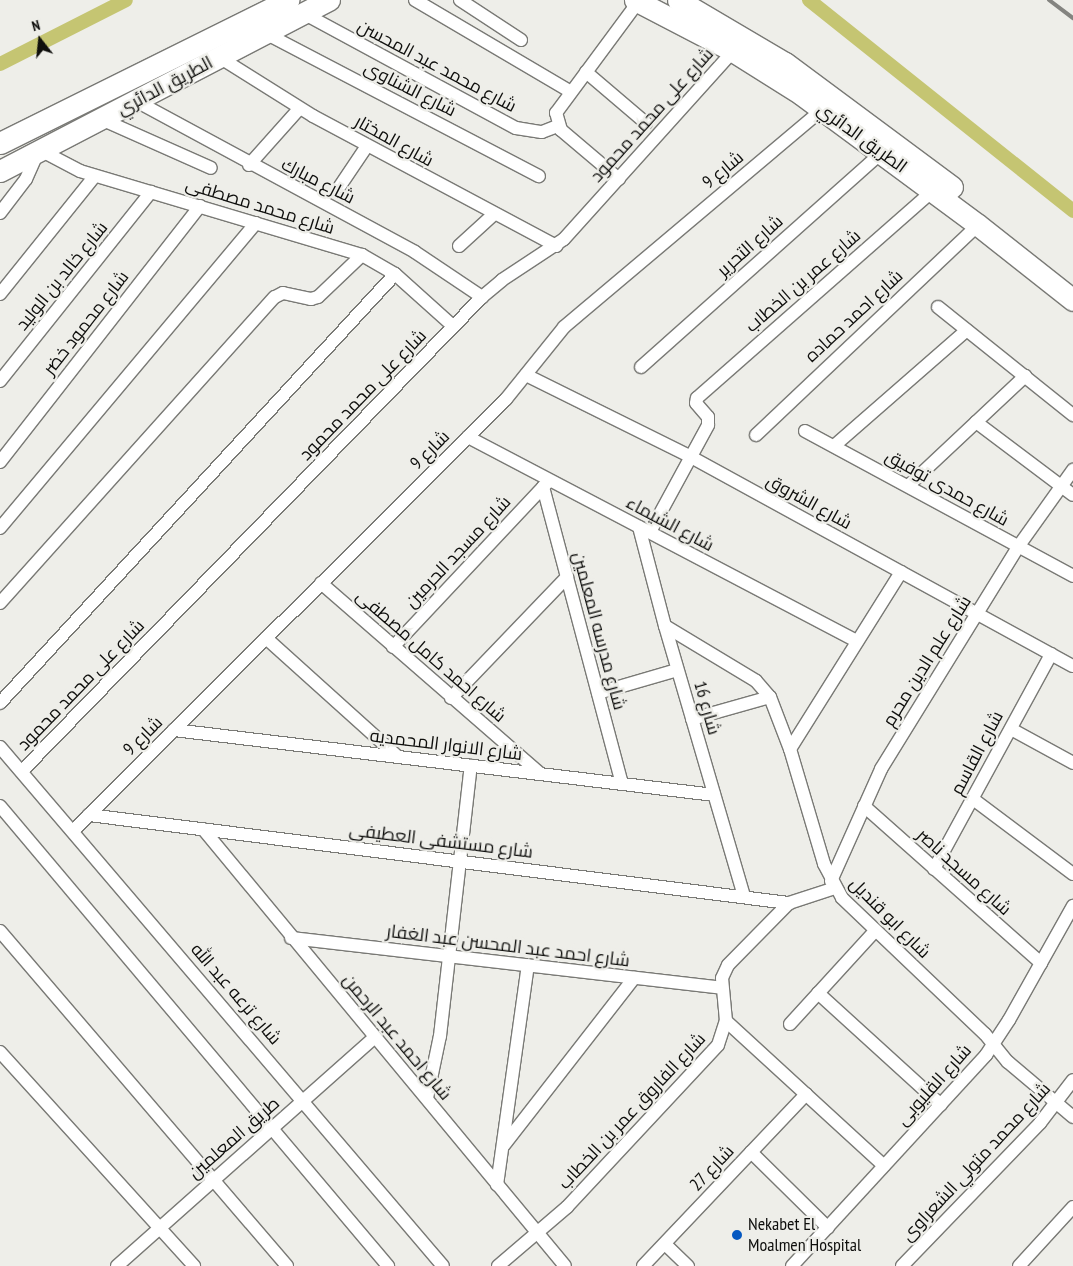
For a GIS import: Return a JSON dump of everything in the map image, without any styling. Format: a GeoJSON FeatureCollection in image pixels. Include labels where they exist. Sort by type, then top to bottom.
{"type":"FeatureCollection","features":[{"type":"Feature","properties":{"kind":"highway","name":"الطريق الدائري"},"geometry":{"type":"LineString","coordinates":[[0,143],[169,60],[296,6],[329,0]]}},
{"type":"Feature","properties":{"kind":"highway","name":"الطريق الدائري"},"geometry":{"type":"LineString","coordinates":[[678,0],[758,46],[811,81],[907,152],[1073,284]]}},
{"type":"Feature","properties":{"kind":"highway","name":"الطريق الدائري"},"geometry":{"type":"LineString","coordinates":[[637,1],[733,51],[823,109],[978,225],[1073,300]]}},
{"type":"Feature","properties":{"kind":"highway","name":"الطريق الدائري"},"geometry":{"type":"LineString","coordinates":[[0,171],[265,33],[296,6]]}},
{"type":"Feature","properties":{"kind":"highway"},"geometry":{"type":"LineString","coordinates":[[169,60],[181,77]]}},
{"type":"Feature","properties":{"kind":"street"},"geometry":{"type":"LineString","coordinates":[[415,0],[571,92]]}},
{"type":"Feature","properties":{"kind":"street"},"geometry":{"type":"LineString","coordinates":[[460,0],[521,40]]}},
{"type":"Feature","properties":{"kind":"street"},"geometry":{"type":"LineString","coordinates":[[619,179],[558,126],[556,113],[637,1]]}},
{"type":"Feature","properties":{"kind":"street","name":"شارع محمد عبد المحسن"},"geometry":{"type":"LineString","coordinates":[[296,6],[516,128],[542,132],[558,126]]}},
{"type":"Feature","properties":{"kind":"street","name":"شارع الشناوى"},"geometry":{"type":"LineString","coordinates":[[265,33],[540,176]]}},
{"type":"Feature","properties":{"kind":"street","name":"شارع على محمد محمود"},"geometry":{"type":"LineString","coordinates":[[22,771],[482,297],[512,272],[556,246],[619,179],[733,51]]}},
{"type":"Feature","properties":{"kind":"street","name":"شارع المختار"},"geometry":{"type":"LineString","coordinates":[[219,57],[299,109],[493,215],[556,246]]}},
{"type":"Feature","properties":{"kind":"street"},"geometry":{"type":"LineString","coordinates":[[586,72],[646,123]]}},
{"type":"Feature","properties":{"kind":"street","name":"شارع مبارك"},"geometry":{"type":"LineString","coordinates":[[136,101],[249,165],[415,252],[482,297]]}},
{"type":"Feature","properties":{"kind":"street"},"geometry":{"type":"LineString","coordinates":[[249,165],[299,109]]}},
{"type":"Feature","properties":{"kind":"street","name":"شارع 9"},"geometry":{"type":"LineString","coordinates":[[73,831],[468,437],[526,375],[564,327],[823,109]]}},
{"type":"Feature","properties":{"kind":"street"},"geometry":{"type":"LineString","coordinates":[[101,119],[211,168]]}},
{"type":"Feature","properties":{"kind":"street"},"geometry":{"type":"LineString","coordinates":[[340,186],[367,146]]}},
{"type":"Feature","properties":{"kind":"street"},"geometry":{"type":"LineString","coordinates":[[0,213],[26,179],[40,150]]}},
{"type":"Feature","properties":{"kind":"street","name":"شارع محمد مصطفى"},"geometry":{"type":"LineString","coordinates":[[40,150],[66,165],[95,176],[362,255],[395,274],[454,326]]}},
{"type":"Feature","properties":{"kind":"street","name":"شارع التحرير"},"geometry":{"type":"LineString","coordinates":[[641,367],[882,152]]}},
{"type":"Feature","properties":{"kind":"street"},"geometry":{"type":"LineString","coordinates":[[0,294],[95,176]]}},
{"type":"Feature","properties":{"kind":"street","name":"شارع عمر بن الخطاب"},"geometry":{"type":"LineString","coordinates":[[691,457],[709,421],[696,403],[697,398],[933,191]]}},
{"type":"Feature","properties":{"kind":"street","name":"شارع خالد بن الوليد"},"geometry":{"type":"LineString","coordinates":[[0,381],[151,192]]}},
{"type":"Feature","properties":{"kind":"street","name":"شارع محمود خضر"},"geometry":{"type":"LineString","coordinates":[[0,462],[200,206]]}},
{"type":"Feature","properties":{"kind":"street"},"geometry":{"type":"LineString","coordinates":[[459,246],[493,215]]}},
{"type":"Feature","properties":{"kind":"street"},"geometry":{"type":"LineString","coordinates":[[0,528],[256,223]]}},
{"type":"Feature","properties":{"kind":"street","name":"شارع احمد حماده"},"geometry":{"type":"LineString","coordinates":[[756,435],[978,225]]}},
{"type":"Feature","properties":{"kind":"street"},"geometry":{"type":"LineString","coordinates":[[0,602],[274,297],[283,293],[311,299],[318,297],[362,255]]}},
{"type":"Feature","properties":{"kind":"street"},"geometry":{"type":"LineString","coordinates":[[0,703],[395,274]]}},
{"type":"Feature","properties":{"kind":"street"},"geometry":{"type":"LineString","coordinates":[[938,307],[1073,414]]}},
{"type":"Feature","properties":{"kind":"street"},"geometry":{"type":"LineString","coordinates":[[834,446],[967,330]]}},
{"type":"Feature","properties":{"kind":"street","name":"شارع الشروق"},"geometry":{"type":"LineString","coordinates":[[526,375],[691,457],[1073,666]]}},
{"type":"Feature","properties":{"kind":"street"},"geometry":{"type":"LineString","coordinates":[[908,486],[1025,376]]}},
{"type":"Feature","properties":{"kind":"street"},"geometry":{"type":"LineString","coordinates":[[976,422],[1073,495]]}},
{"type":"Feature","properties":{"kind":"street","name":"شارع حمدى توفيق"},"geometry":{"type":"LineString","coordinates":[[805,430],[1073,576]]}},
{"type":"Feature","properties":{"kind":"street","name":"شارع الشيماء"},"geometry":{"type":"LineString","coordinates":[[468,437],[546,484],[644,530],[856,641]]}},
{"type":"Feature","properties":{"kind":"street"},"geometry":{"type":"LineString","coordinates":[[644,530],[691,457]]}},
{"type":"Feature","properties":{"kind":"street","name":"شارع علم الدين محرم"},"geometry":{"type":"LineString","coordinates":[[833,885],[864,806],[881,769],[1018,547],[1073,470]]}},
{"type":"Feature","properties":{"kind":"street","name":"شارع مدرسه المعلمين"},"geometry":{"type":"LineString","coordinates":[[546,484],[567,577],[622,784]]}},
{"type":"Feature","properties":{"kind":"street","name":"شارع مسجد الحرمين"},"geometry":{"type":"LineString","coordinates":[[393,647],[546,484]]}},
{"type":"Feature","properties":{"kind":"street","name":"شارع 16"},"geometry":{"type":"LineString","coordinates":[[644,530],[665,626],[744,897]]}},
{"type":"Feature","properties":{"kind":"street"},"geometry":{"type":"LineString","coordinates":[[790,749],[901,572]]}},
{"type":"Feature","properties":{"kind":"street"},"geometry":{"type":"LineString","coordinates":[[452,698],[567,577]]}},
{"type":"Feature","properties":{"kind":"street","name":"شارع احمد كامل مصطفى"},"geometry":{"type":"LineString","coordinates":[[321,583],[541,774]]}},
{"type":"Feature","properties":{"kind":"street","name":"شارع ابو قنديل"},"geometry":{"type":"LineString","coordinates":[[665,626],[756,681],[770,697],[790,749],[833,885],[875,931],[994,1044],[1008,1062],[1073,1117]]}},
{"type":"Feature","properties":{"kind":"street"},"geometry":{"type":"LineString","coordinates":[[266,638],[398,757]]}},
{"type":"Feature","properties":{"kind":"street","name":"شارع القاسم"},"geometry":{"type":"LineString","coordinates":[[934,869],[1051,654]]}},
{"type":"Feature","properties":{"kind":"street"},"geometry":{"type":"LineString","coordinates":[[598,693],[677,670]]}},
{"type":"Feature","properties":{"kind":"street"},"geometry":{"type":"LineString","coordinates":[[692,719],[770,697]]}},
{"type":"Feature","properties":{"kind":"street"},"geometry":{"type":"LineString","coordinates":[[1010,728],[1073,763]]}},
{"type":"Feature","properties":{"kind":"street","name":"شارع الانوار المحمديه"},"geometry":{"type":"LineString","coordinates":[[174,730],[714,795]]}},
{"type":"Feature","properties":{"kind":"street","name":"شارع ترعه عبد الله"},"geometry":{"type":"LineString","coordinates":[[0,747],[304,1100],[443,1266]]}},
{"type":"Feature","properties":{"kind":"street"},"geometry":{"type":"LineString","coordinates":[[427,1098],[440,1036],[471,766]]}},
{"type":"Feature","properties":{"kind":"street"},"geometry":{"type":"LineString","coordinates":[[972,799],[1073,874]]}},
{"type":"Feature","properties":{"kind":"street"},"geometry":{"type":"LineString","coordinates":[[0,806],[388,1266]]}},
{"type":"Feature","properties":{"kind":"street","name":"شارع مسجد ناصر"},"geometry":{"type":"LineString","coordinates":[[864,806],[1041,964]]}},
{"type":"Feature","properties":{"kind":"street","name":"شارع مستشفى العطيفى"},"geometry":{"type":"LineString","coordinates":[[89,815],[789,903]]}},
{"type":"Feature","properties":{"kind":"street","name":"شارع احمد عبد الرحمن"},"geometry":{"type":"LineString","coordinates":[[203,829],[290,938],[427,1098],[565,1266]]}},
{"type":"Feature","properties":{"kind":"street","name":"شارع الفاروق عمر بن الخطاب"},"geometry":{"type":"LineString","coordinates":[[498,1266],[538,1234],[718,1045],[726,1021],[722,988],[728,965],[789,903],[833,885]]}},
{"type":"Feature","properties":{"kind":"street","name":"شارع القليوبى"},"geometry":{"type":"LineString","coordinates":[[792,1266],[941,1105],[994,1044],[1073,906]]}},
{"type":"Feature","properties":{"kind":"street"},"geometry":{"type":"LineString","coordinates":[[0,931],[287,1266]]}},
{"type":"Feature","properties":{"kind":"street"},"geometry":{"type":"LineString","coordinates":[[790,1024],[875,931]]}},
{"type":"Feature","properties":{"kind":"street","name":"شارع احمد عبد المحسن عبد الغفار"},"geometry":{"type":"LineString","coordinates":[[290,938],[722,988]]}},
{"type":"Feature","properties":{"kind":"street"},"geometry":{"type":"LineString","coordinates":[[497,1185],[528,965]]}},
{"type":"Feature","properties":{"kind":"street"},"geometry":{"type":"LineString","coordinates":[[504,1145],[634,978]]}},
{"type":"Feature","properties":{"kind":"street"},"geometry":{"type":"LineString","coordinates":[[818,993],[941,1105]]}},
{"type":"Feature","properties":{"kind":"street"},"geometry":{"type":"LineString","coordinates":[[726,1021],[884,1166]]}},
{"type":"Feature","properties":{"kind":"street","name":"طريق المعلمين"},"geometry":{"type":"LineString","coordinates":[[117,1266],[375,1037]]}},
{"type":"Feature","properties":{"kind":"street"},"geometry":{"type":"LineString","coordinates":[[0,1052],[194,1266]]}},
{"type":"Feature","properties":{"kind":"street","name":"شارع محمد متولي الشعراوى"},"geometry":{"type":"LineString","coordinates":[[902,1266],[1056,1103],[1073,1080]]}},
{"type":"Feature","properties":{"kind":"street","name":"شارع 27"},"geometry":{"type":"LineString","coordinates":[[644,1266],[806,1094]]}},
{"type":"Feature","properties":{"kind":"street"},"geometry":{"type":"LineString","coordinates":[[751,1152],[828,1228]]}},
{"type":"Feature","properties":{"kind":"street"},"geometry":{"type":"LineString","coordinates":[[1019,1266],[1068,1221],[1073,1207]]}},
{"type":"Feature","properties":{"kind":"street"},"geometry":{"type":"LineString","coordinates":[[664,1244],[688,1266]]}},
{"type":"Feature","properties":{"kind":"waterway"},"geometry":{"type":"LineString","coordinates":[[0,64],[126,0]]}},
{"type":"Feature","properties":{"kind":"waterway"},"geometry":{"type":"LineString","coordinates":[[809,0],[1073,211]]}},
{"type":"Feature","properties":{"kind":"railway"},"geometry":{"type":"LineString","coordinates":[[1049,0],[1073,18]]}},
{"type":"Feature","properties":{"kind":"place","name":"Nekabet El Moalmen Hospital"},"geometry":{"type":"Point","coordinates":[737,1235]}}]}
